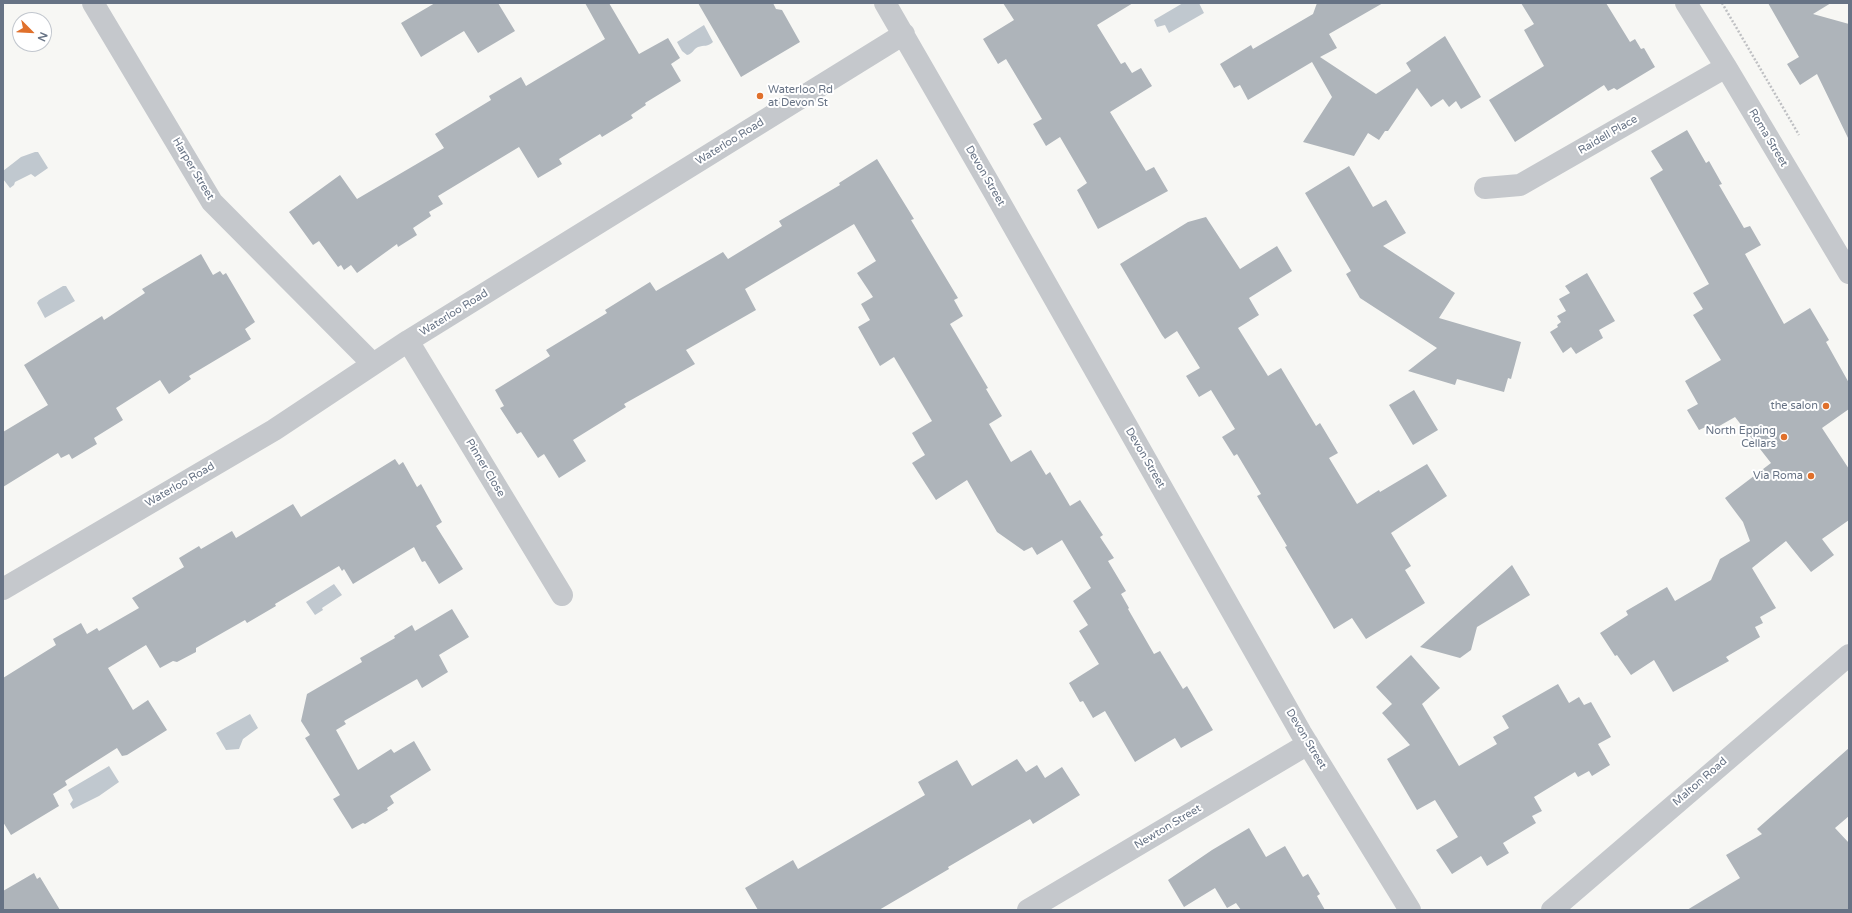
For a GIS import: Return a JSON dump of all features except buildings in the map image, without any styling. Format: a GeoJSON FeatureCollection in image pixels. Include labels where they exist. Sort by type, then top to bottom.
{"type":"FeatureCollection","features":[{"type":"Feature","properties":{"kind":"street","name":"Harper Street"},"geometry":{"type":"LineString","coordinates":[[93,3],[212,202],[373,364]]}},
{"type":"Feature","properties":{"kind":"street","name":"Devon Street"},"geometry":{"type":"LineString","coordinates":[[885,3],[1308,744],[1410,910]]}},
{"type":"Feature","properties":{"kind":"street","name":"Roma Street"},"geometry":{"type":"LineString","coordinates":[[1686,3],[1849,273]]}},
{"type":"Feature","properties":{"kind":"street","name":"Waterloo Road"},"geometry":{"type":"LineString","coordinates":[[3,589],[274,430],[408,341],[904,34]]}},
{"type":"Feature","properties":{"kind":"street","name":"Raidell Place"},"geometry":{"type":"LineString","coordinates":[[1485,188],[1520,185],[1726,68]]}},
{"type":"Feature","properties":{"kind":"street","name":"Pinner Close"},"geometry":{"type":"LineString","coordinates":[[408,341],[562,596]]}},
{"type":"Feature","properties":{"kind":"street","name":"Malton Road"},"geometry":{"type":"LineString","coordinates":[[1552,910],[1849,655]]}},
{"type":"Feature","properties":{"kind":"street","name":"Newton Street"},"geometry":{"type":"LineString","coordinates":[[1028,910],[1308,744]]}},
{"type":"Feature","properties":{"kind":"path"},"geometry":{"type":"LineString","coordinates":[[1722,3],[1800,137]]}},
{"type":"Feature","properties":{"kind":"shaded area"},"geometry":{"type":"Polygon","coordinates":[[[1183,3],[1199,3],[1204,13],[1169,33],[1165,25],[1157,27],[1154,20],[1183,3]]]}},
{"type":"Feature","properties":{"kind":"shaded area"},"geometry":{"type":"Polygon","coordinates":[[[704,25],[713,42],[708,45],[698,47],[691,54],[687,55],[682,51],[677,42],[704,25]]]}},
{"type":"Feature","properties":{"kind":"shaded area"},"geometry":{"type":"Polygon","coordinates":[[[38,152],[48,168],[35,177],[31,174],[15,182],[10,188],[3,179],[3,171],[21,157],[38,152]]]}},
{"type":"Feature","properties":{"kind":"shaded area"},"geometry":{"type":"Polygon","coordinates":[[[63,286],[66,286],[75,301],[45,318],[37,303],[39,300],[63,286]]]}},
{"type":"Feature","properties":{"kind":"shaded area"},"geometry":{"type":"Polygon","coordinates":[[[334,584],[342,595],[322,608],[323,610],[315,615],[306,602],[334,584]]]}},
{"type":"Feature","properties":{"kind":"shaded area"},"geometry":{"type":"Polygon","coordinates":[[[250,714],[258,728],[243,739],[239,749],[226,750],[216,733],[250,714]]]}},
{"type":"Feature","properties":{"kind":"shaded area"},"geometry":{"type":"Polygon","coordinates":[[[109,766],[119,782],[99,796],[73,809],[70,804],[73,800],[68,790],[109,766]]]}},
{"type":"Feature","properties":{"kind":"place","name":"Waterloo Rd at Devon St"},"geometry":{"type":"Point","coordinates":[760,96]}},
{"type":"Feature","properties":{"kind":"place","name":"the salon"},"geometry":{"type":"Point","coordinates":[1826,406]}},
{"type":"Feature","properties":{"kind":"place","name":"North Epping Cellars"},"geometry":{"type":"Point","coordinates":[1784,437]}},
{"type":"Feature","properties":{"kind":"place","name":"Via Roma"},"geometry":{"type":"Point","coordinates":[1811,476]}}]}
